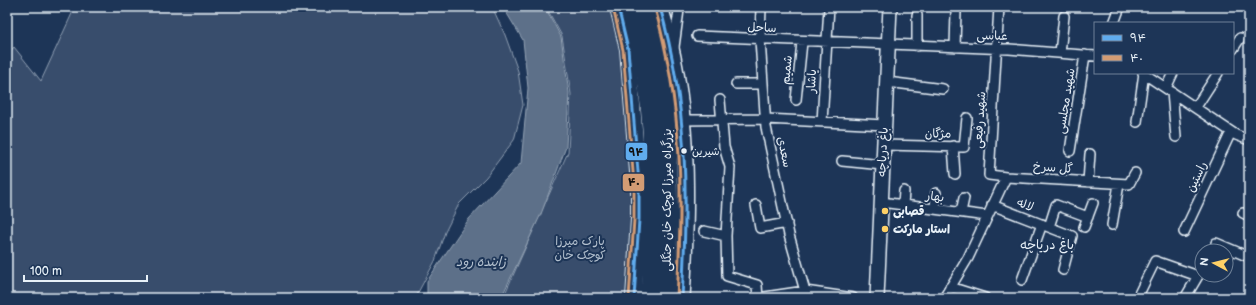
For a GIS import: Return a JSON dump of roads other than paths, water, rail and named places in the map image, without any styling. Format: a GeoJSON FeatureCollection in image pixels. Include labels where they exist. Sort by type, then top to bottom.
{"type":"FeatureCollection","features":[{"type":"Feature","properties":{"kind":"highway","name":"بزرگراه میرزا کوچک خان جنگلی"},"geometry":{"type":"LineString","coordinates":[[631,7],[643,63],[651,139],[654,192],[650,298]]}},
{"type":"Feature","properties":{"kind":"highway","name":"بزرگراه میرزا کوچک خان جنگلی"},"geometry":{"type":"LineString","coordinates":[[648,7],[659,56],[665,94],[668,136],[666,298]]}},
{"type":"Feature","properties":{"kind":"main road"},"geometry":{"type":"LineString","coordinates":[[618,7],[628,49],[639,184],[639,219],[634,298]]}},
{"type":"Feature","properties":{"kind":"main road"},"geometry":{"type":"LineString","coordinates":[[660,7],[679,89],[682,120],[685,167],[686,226],[682,298]]}},
{"type":"Feature","properties":{"kind":"street"},"geometry":{"type":"LineString","coordinates":[[672,54],[678,7]]}},
{"type":"Feature","properties":{"kind":"street","name":"سعدی"},"geometry":{"type":"LineString","coordinates":[[761,7],[760,40],[766,119],[787,223],[806,294]]}},
{"type":"Feature","properties":{"kind":"street"},"geometry":{"type":"LineString","coordinates":[[826,42],[829,7]]}},
{"type":"Feature","properties":{"kind":"street","name":"باغ دریاچه"},"geometry":{"type":"LineString","coordinates":[[876,298],[890,7]]}},
{"type":"Feature","properties":{"kind":"street"},"geometry":{"type":"LineString","coordinates":[[997,48],[999,7]]}},
{"type":"Feature","properties":{"kind":"street"},"geometry":{"type":"LineString","coordinates":[[1114,22],[1120,7]]}},
{"type":"Feature","properties":{"kind":"street"},"geometry":{"type":"LineString","coordinates":[[955,47],[956,11]]}},
{"type":"Feature","properties":{"kind":"street"},"geometry":{"type":"LineString","coordinates":[[917,15],[917,46]]}},
{"type":"Feature","properties":{"kind":"street"},"geometry":{"type":"LineString","coordinates":[[1060,53],[1064,16]]}},
{"type":"Feature","properties":{"kind":"street","name":"ساحل"},"geometry":{"type":"LineString","coordinates":[[697,36],[888,45]]}},
{"type":"Feature","properties":{"kind":"street"},"geometry":{"type":"LineString","coordinates":[[1234,47],[1240,38]]}},
{"type":"Feature","properties":{"kind":"street","name":"شمیم"},"geometry":{"type":"LineString","coordinates":[[796,100],[802,42]]}},
{"type":"Feature","properties":{"kind":"street","name":"یاشار"},"geometry":{"type":"LineString","coordinates":[[822,122],[826,42]]}},
{"type":"Feature","properties":{"kind":"street","name":"عباسی"},"geometry":{"type":"LineString","coordinates":[[888,45],[997,48],[1094,56]]}},
{"type":"Feature","properties":{"kind":"street","name":"شهید رفیعی"},"geometry":{"type":"LineString","coordinates":[[997,48],[989,175],[1006,177]]}},
{"type":"Feature","properties":{"kind":"street","name":"شهید مجلسی"},"geometry":{"type":"LineString","coordinates":[[1070,151],[1085,55]]}},
{"type":"Feature","properties":{"kind":"street"},"geometry":{"type":"LineString","coordinates":[[1137,122],[1144,74]]}},
{"type":"Feature","properties":{"kind":"street"},"geometry":{"type":"LineString","coordinates":[[1145,74],[1231,132],[1249,140]]}},
{"type":"Feature","properties":{"kind":"street"},"geometry":{"type":"LineString","coordinates":[[1173,74],[1169,90],[1176,137]]}},
{"type":"Feature","properties":{"kind":"street"},"geometry":{"type":"LineString","coordinates":[[1196,107],[1217,74]]}},
{"type":"Feature","properties":{"kind":"street"},"geometry":{"type":"LineString","coordinates":[[887,82],[943,89]]}},
{"type":"Feature","properties":{"kind":"street"},"geometry":{"type":"LineString","coordinates":[[736,84],[763,84]]}},
{"type":"Feature","properties":{"kind":"street"},"geometry":{"type":"LineString","coordinates":[[720,100],[724,146],[730,167],[726,236],[727,276],[757,286],[758,298],[806,294],[853,298]]}},
{"type":"Feature","properties":{"kind":"street","name":"مژگان"},"geometry":{"type":"LineString","coordinates":[[884,145],[964,147],[967,118]]}},
{"type":"Feature","properties":{"kind":"street"},"geometry":{"type":"LineString","coordinates":[[682,120],[766,119],[885,124]]}},
{"type":"Feature","properties":{"kind":"street","name":"راستین"},"geometry":{"type":"LineString","coordinates":[[1184,232],[1231,132]]}},
{"type":"Feature","properties":{"kind":"street"},"geometry":{"type":"LineString","coordinates":[[953,146],[955,174]]}},
{"type":"Feature","properties":{"kind":"street"},"geometry":{"type":"LineString","coordinates":[[1088,182],[1090,154]]}},
{"type":"Feature","properties":{"kind":"street"},"geometry":{"type":"LineString","coordinates":[[842,162],[883,165]]}},
{"type":"Feature","properties":{"kind":"street"},"geometry":{"type":"LineString","coordinates":[[1112,225],[1120,184],[1129,184],[1135,173]]}},
{"type":"Feature","properties":{"kind":"street"},"geometry":{"type":"LineString","coordinates":[[944,298],[968,258],[1006,177]]}},
{"type":"Feature","properties":{"kind":"street","name":"گل سرخ"},"geometry":{"type":"LineString","coordinates":[[1006,177],[1120,184]]}},
{"type":"Feature","properties":{"kind":"street"},"geometry":{"type":"LineString","coordinates":[[902,205],[904,191]]}},
{"type":"Feature","properties":{"kind":"street"},"geometry":{"type":"LineString","coordinates":[[935,209],[936,193]]}},
{"type":"Feature","properties":{"kind":"street"},"geometry":{"type":"LineString","coordinates":[[961,212],[964,198]]}},
{"type":"Feature","properties":{"kind":"street","name":"بهار"},"geometry":{"type":"LineString","coordinates":[[881,202],[987,216]]}},
{"type":"Feature","properties":{"kind":"street"},"geometry":{"type":"LineString","coordinates":[[1084,227],[1093,203]]}},
{"type":"Feature","properties":{"kind":"street"},"geometry":{"type":"LineString","coordinates":[[756,205],[760,228],[787,223]]}},
{"type":"Feature","properties":{"kind":"street","name":"لاله"},"geometry":{"type":"LineString","coordinates":[[992,205],[1072,236],[1063,270]]}},
{"type":"Feature","properties":{"kind":"street"},"geometry":{"type":"LineString","coordinates":[[1022,280],[1045,225],[1056,205],[1088,217]]}},
{"type":"Feature","properties":{"kind":"street"},"geometry":{"type":"LineString","coordinates":[[704,231],[726,236]]}},
{"type":"Feature","properties":{"kind":"street"},"geometry":{"type":"LineString","coordinates":[[1234,251],[1249,257]]}},
{"type":"Feature","properties":{"kind":"street"},"geometry":{"type":"LineString","coordinates":[[1137,298],[1155,261],[1198,276],[1185,298]]}},
{"type":"Feature","properties":{"kind":"street"},"geometry":{"type":"LineString","coordinates":[[950,287],[985,298]]}},
{"type":"Feature","properties":{"kind":"water","name":"زاینده رود"},"geometry":{"type":"Polygon","coordinates":[[[503,7],[545,7],[561,37],[569,93],[566,147],[541,214],[501,298],[427,298],[427,281],[469,219],[521,163],[528,88],[523,40],[503,7]]]}},
{"type":"Feature","properties":{"kind":"place","name":"شیرین"},"geometry":{"type":"Point","coordinates":[684,151]}},
{"type":"Feature","properties":{"kind":"place","name":"قصابی"},"geometry":{"type":"Point","coordinates":[885,211]}},
{"type":"Feature","properties":{"kind":"place","name":"استار مارکت"},"geometry":{"type":"Point","coordinates":[885,229]}},
{"type":"Feature","properties":{"kind":"district","name":"باغ دریاچه"},"geometry":{"type":"Point","coordinates":[1047,245]}},
{"type":"Feature","properties":{"kind":"park label","name":"پارک میرزا کوچک خان"},"geometry":{"type":"Point","coordinates":[580,248]}}]}
